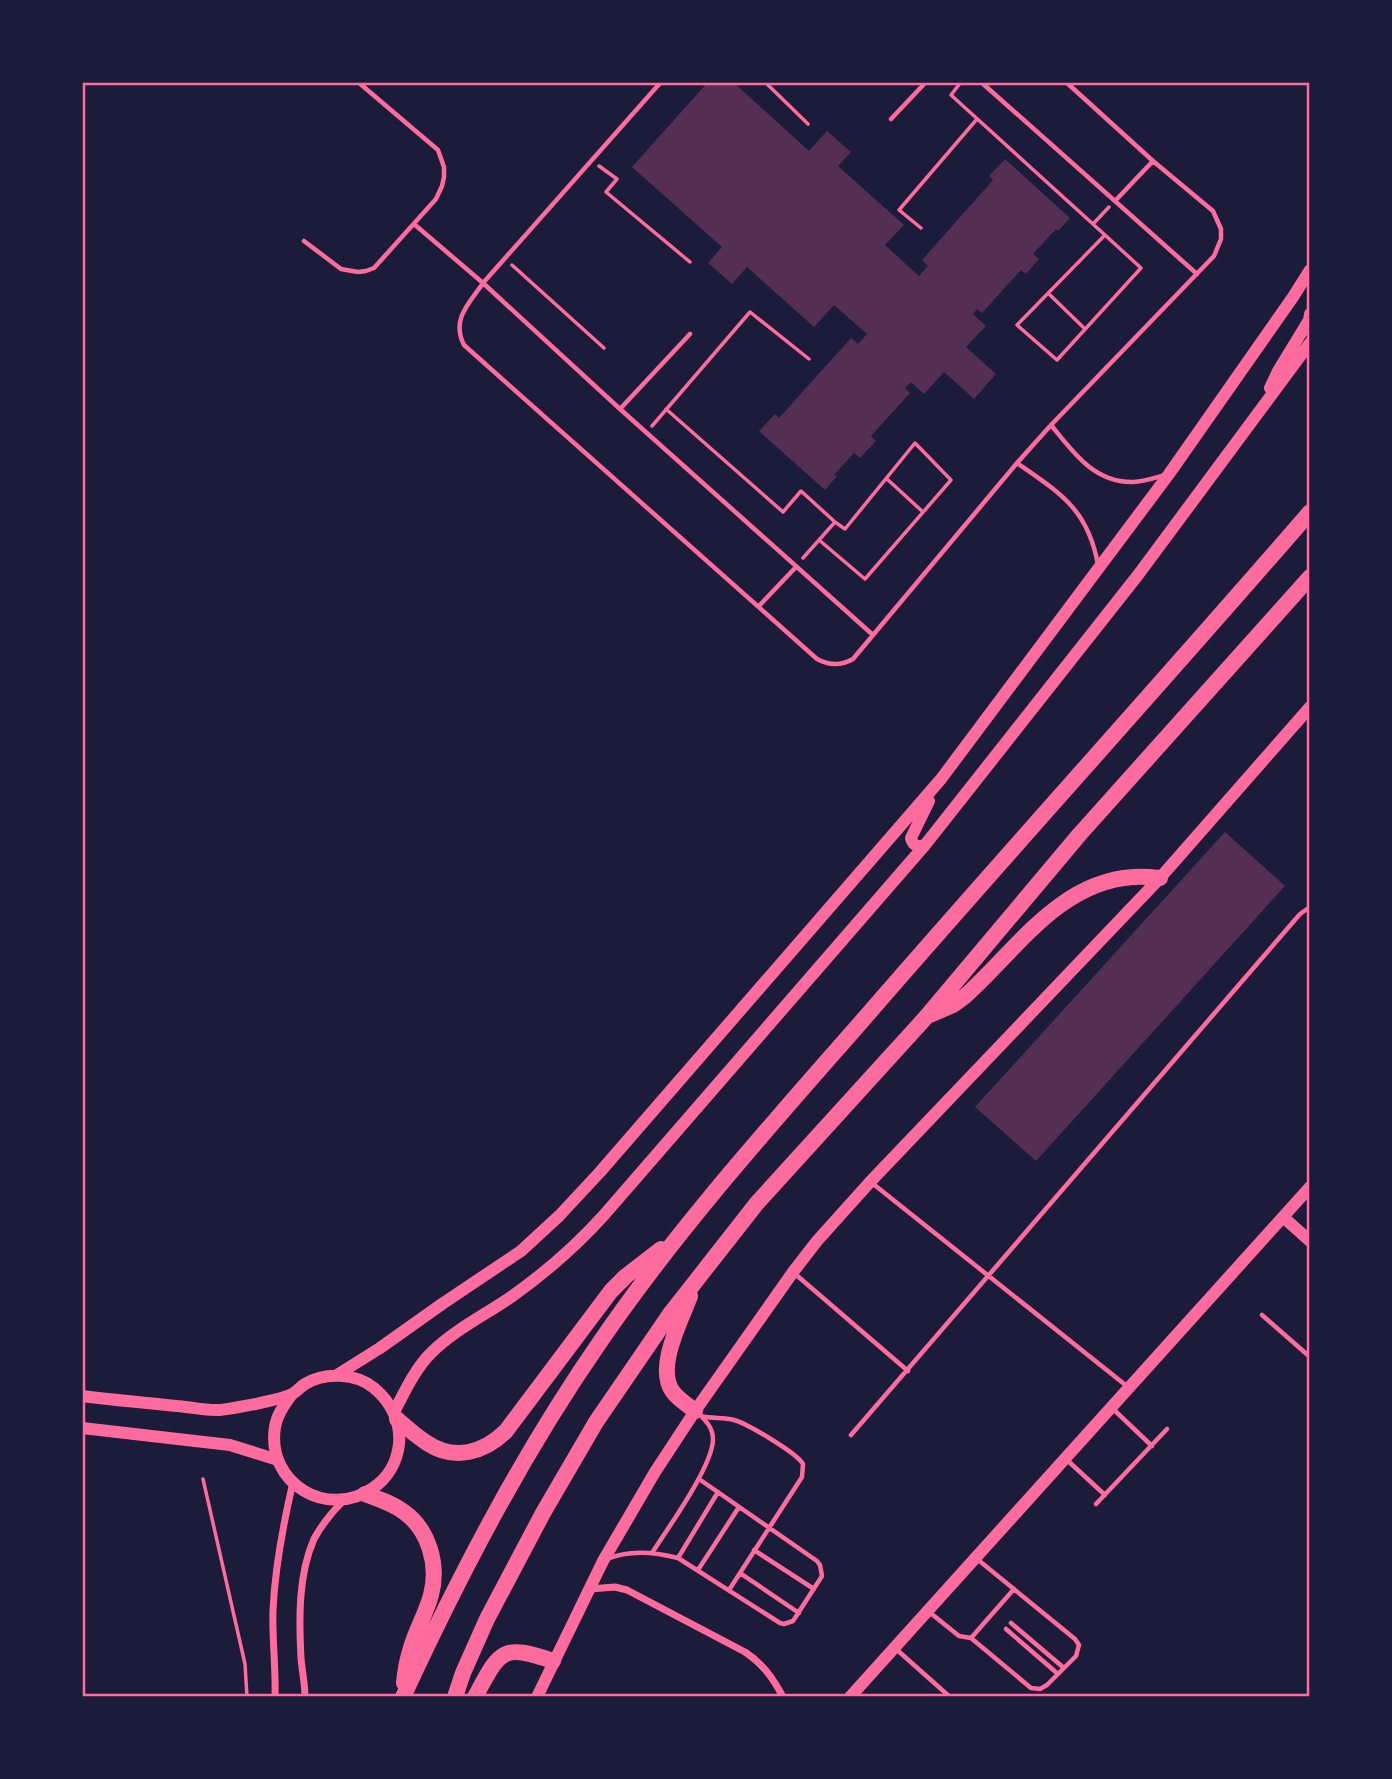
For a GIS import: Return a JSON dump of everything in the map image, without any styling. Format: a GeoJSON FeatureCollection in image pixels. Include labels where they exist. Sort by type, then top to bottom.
{"type":"FeatureCollection","features":[{"type":"Feature","properties":{"kind":"highway"},"geometry":{"type":"LineString","coordinates":[[403,1696],[474,1552],[541,1433],[601,1340],[677,1237],[947,923],[1310,512]]}},
{"type":"Feature","properties":{"kind":"highway"},"geometry":{"type":"LineString","coordinates":[[455,1697],[487,1619],[543,1513],[619,1385],[696,1279],[757,1203],[927,1016],[1079,835],[1310,577]]}},
{"type":"Feature","properties":{"kind":"highway"},"geometry":{"type":"LineString","coordinates":[[927,1016],[964,998],[1047,916],[1073,897],[1112,881],[1133,877],[1160,877]]}},
{"type":"Feature","properties":{"kind":"highway"},"geometry":{"type":"LineString","coordinates":[[395,1415],[426,1443],[437,1449],[462,1453],[486,1447],[506,1431],[619,1282],[677,1237]]}},
{"type":"Feature","properties":{"kind":"highway"},"geometry":{"type":"LineString","coordinates":[[696,1279],[666,1364],[666,1374],[674,1393],[698,1413]]}},
{"type":"Feature","properties":{"kind":"highway"},"geometry":{"type":"LineString","coordinates":[[365,1494],[406,1513],[421,1530],[431,1550],[434,1572],[431,1594],[410,1651],[403,1696]]}},
{"type":"Feature","properties":{"kind":"highway"},"geometry":{"type":"LineString","coordinates":[[475,1697],[495,1662],[510,1652],[519,1651],[553,1661]]}},
{"type":"Feature","properties":{"kind":"street"},"geometry":{"type":"LineString","coordinates":[[337,1375],[521,1251],[559,1216],[609,1162],[941,779],[1169,474],[1310,270]]}},
{"type":"Feature","properties":{"kind":"street"},"geometry":{"type":"LineString","coordinates":[[1264,405],[1278,371],[1309,320],[1310,314],[1305,302],[1293,297]]}},
{"type":"Feature","properties":{"kind":"street"},"geometry":{"type":"LineString","coordinates":[[395,1415],[415,1373],[430,1354],[543,1273],[598,1222],[925,845],[1138,575],[1310,343]]}},
{"type":"Feature","properties":{"kind":"street"},"geometry":{"type":"LineString","coordinates":[[537,1697],[603,1561],[655,1472],[793,1272],[870,1182],[1160,877],[1310,707]]}},
{"type":"Feature","properties":{"kind":"street"},"geometry":{"type":"LineString","coordinates":[[925,845],[915,845],[912,842],[912,834],[941,779]]}},
{"type":"Feature","properties":{"kind":"street"},"geometry":{"type":"LineString","coordinates":[[850,1697],[1310,1187]]}},
{"type":"Feature","properties":{"kind":"street"},"geometry":{"type":"LineString","coordinates":[[1283,1217],[1310,1241]]}},
{"type":"Feature","properties":{"kind":"street"},"geometry":{"type":"LineString","coordinates":[[337,1375],[355,1378],[371,1385],[384,1397],[395,1415],[400,1436],[398,1454],[391,1471],[365,1494],[344,1500],[326,1499],[308,1493],[293,1482],[278,1460],[274,1443],[275,1425],[292,1394],[320,1377],[337,1375]]}},
{"type":"Feature","properties":{"kind":"street"},"geometry":{"type":"LineString","coordinates":[[82,1396],[218,1410],[292,1394]]}},
{"type":"Feature","properties":{"kind":"street"},"geometry":{"type":"LineString","coordinates":[[82,1427],[230,1445],[278,1460]]}},
{"type":"Feature","properties":{"kind":"street"},"geometry":{"type":"LineString","coordinates":[[275,1697],[273,1629],[276,1577],[293,1482]]}},
{"type":"Feature","properties":{"kind":"street"},"geometry":{"type":"LineString","coordinates":[[305,1697],[300,1620],[306,1560],[328,1517],[344,1500]]}},
{"type":"Feature","properties":{"kind":"street"},"geometry":{"type":"LineString","coordinates":[[589,1589],[615,1587],[627,1590],[745,1651],[771,1675],[783,1697]]}},
{"type":"Feature","properties":{"kind":"lane"},"geometry":{"type":"LineString","coordinates":[[304,241],[341,269],[358,272],[374,268],[440,192],[444,167],[438,150],[358,82]]}},
{"type":"Feature","properties":{"kind":"lane"},"geometry":{"type":"LineString","coordinates":[[661,82],[483,283],[463,312],[458,329],[464,345],[817,659],[833,665],[853,659],[1017,463],[1214,256],[1218,248],[1221,229],[1213,211],[1066,82]]}},
{"type":"Feature","properties":{"kind":"lane"},"geometry":{"type":"LineString","coordinates":[[891,119],[926,82]]}},
{"type":"Feature","properties":{"kind":"lane"},"geometry":{"type":"LineString","coordinates":[[981,82],[1197,274]]}},
{"type":"Feature","properties":{"kind":"lane"},"geometry":{"type":"LineString","coordinates":[[1115,201],[1153,161]]}},
{"type":"Feature","properties":{"kind":"lane"},"geometry":{"type":"LineString","coordinates":[[414,224],[873,635]]}},
{"type":"Feature","properties":{"kind":"lane"},"geometry":{"type":"LineString","coordinates":[[620,410],[691,334]]}},
{"type":"Feature","properties":{"kind":"lane"},"geometry":{"type":"LineString","coordinates":[[1051,425],[1085,465],[1099,475],[1133,482],[1169,474]]}},
{"type":"Feature","properties":{"kind":"lane"},"geometry":{"type":"LineString","coordinates":[[1017,463],[1062,494],[1078,513],[1089,531],[1099,570]]}},
{"type":"Feature","properties":{"kind":"lane"},"geometry":{"type":"LineString","coordinates":[[759,606],[796,567]]}},
{"type":"Feature","properties":{"kind":"lane"},"geometry":{"type":"LineString","coordinates":[[851,1436],[1300,914],[1310,907]]}},
{"type":"Feature","properties":{"kind":"lane"},"geometry":{"type":"LineString","coordinates":[[870,1182],[1128,1388]]}},
{"type":"Feature","properties":{"kind":"lane"},"geometry":{"type":"LineString","coordinates":[[793,1272],[908,1371]]}},
{"type":"Feature","properties":{"kind":"lane"},"geometry":{"type":"LineString","coordinates":[[1262,1315],[1310,1357]]}},
{"type":"Feature","properties":{"kind":"lane"},"geometry":{"type":"LineString","coordinates":[[1111,1407],[1152,1446]]}},
{"type":"Feature","properties":{"kind":"lane"},"geometry":{"type":"LineString","coordinates":[[652,1553],[699,1479],[710,1452],[713,1439],[710,1425],[698,1413]]}},
{"type":"Feature","properties":{"kind":"lane"},"geometry":{"type":"LineString","coordinates":[[698,1413],[740,1422],[800,1459],[804,1471],[729,1590]]}},
{"type":"Feature","properties":{"kind":"lane"},"geometry":{"type":"LineString","coordinates":[[1096,1504],[1167,1429]]}},
{"type":"Feature","properties":{"kind":"lane"},"geometry":{"type":"LineString","coordinates":[[1065,1458],[1105,1496]]}},
{"type":"Feature","properties":{"kind":"lane"},"geometry":{"type":"LineString","coordinates":[[603,1561],[627,1553],[652,1553],[678,1558],[780,1623],[793,1621],[822,1576],[820,1565],[699,1479]]}},
{"type":"Feature","properties":{"kind":"lane"},"geometry":{"type":"LineString","coordinates":[[678,1558],[718,1492]]}},
{"type":"Feature","properties":{"kind":"lane"},"geometry":{"type":"LineString","coordinates":[[698,1570],[739,1507]]}},
{"type":"Feature","properties":{"kind":"lane"},"geometry":{"type":"LineString","coordinates":[[754,1550],[814,1589]]}},
{"type":"Feature","properties":{"kind":"lane"},"geometry":{"type":"LineString","coordinates":[[927,1610],[959,1636],[971,1638],[1035,1690],[1044,1688],[1078,1653],[1077,1642],[975,1557]]}},
{"type":"Feature","properties":{"kind":"lane"},"geometry":{"type":"LineString","coordinates":[[740,1573],[799,1613]]}},
{"type":"Feature","properties":{"kind":"lane"},"geometry":{"type":"LineString","coordinates":[[971,1638],[1014,1589]]}},
{"type":"Feature","properties":{"kind":"lane"},"geometry":{"type":"LineString","coordinates":[[1011,1623],[1064,1668]]}},
{"type":"Feature","properties":{"kind":"lane"},"geometry":{"type":"LineString","coordinates":[[1006,1629],[1058,1674]]}},
{"type":"Feature","properties":{"kind":"lane"},"geometry":{"type":"LineString","coordinates":[[894,1647],[950,1697]]}},
{"type":"Feature","properties":{"kind":"path"},"geometry":{"type":"LineString","coordinates":[[765,82],[808,124]]}},
{"type":"Feature","properties":{"kind":"path"},"geometry":{"type":"LineString","coordinates":[[961,82],[951,95],[977,119],[1093,224],[1105,235],[1141,268],[1057,360],[1017,325],[1105,235]]}},
{"type":"Feature","properties":{"kind":"path"},"geometry":{"type":"LineString","coordinates":[[921,228],[899,210],[977,119]]}},
{"type":"Feature","properties":{"kind":"path"},"geometry":{"type":"LineString","coordinates":[[591,160],[617,179],[606,192],[690,262]]}},
{"type":"Feature","properties":{"kind":"path"},"geometry":{"type":"LineString","coordinates":[[1093,224],[1115,201]]}},
{"type":"Feature","properties":{"kind":"path"},"geometry":{"type":"LineString","coordinates":[[504,258],[604,348]]}},
{"type":"Feature","properties":{"kind":"path"},"geometry":{"type":"LineString","coordinates":[[1048,293],[1085,329]]}},
{"type":"Feature","properties":{"kind":"path"},"geometry":{"type":"LineString","coordinates":[[646,433],[750,312],[809,359]]}},
{"type":"Feature","properties":{"kind":"path"},"geometry":{"type":"LineString","coordinates":[[666,409],[783,512],[801,492],[845,529],[915,443],[951,480],[865,579],[819,540]]}},
{"type":"Feature","properties":{"kind":"path"},"geometry":{"type":"LineString","coordinates":[[887,479],[923,512]]}},
{"type":"Feature","properties":{"kind":"path"},"geometry":{"type":"LineString","coordinates":[[796,567],[835,522]]}},
{"type":"Feature","properties":{"kind":"path"},"geometry":{"type":"LineString","coordinates":[[203,1479],[245,1664],[247,1697]]}},
{"type":"Feature","properties":{"kind":"building"},"geometry":{"type":"Polygon","coordinates":[[[708,82],[733,82],[809,151],[827,131],[851,152],[838,166],[904,225],[885,245],[919,276],[928,266],[922,260],[993,180],[989,176],[1005,159],[1070,218],[1033,254],[1039,259],[1026,274],[1021,270],[982,313],[977,309],[973,314],[986,326],[966,347],[996,374],[974,399],[944,372],[924,394],[911,382],[905,388],[910,393],[871,436],[876,441],[860,458],[854,453],[834,475],[837,476],[825,490],[759,431],[775,414],[779,418],[851,338],[858,344],[867,334],[834,305],[814,327],[747,267],[732,284],[708,263],[722,247],[632,167],[708,82]]]}},
{"type":"Feature","properties":{"kind":"building"},"geometry":{"type":"Polygon","coordinates":[[[1225,832],[1285,886],[1036,1161],[975,1107],[1225,832]]]}}]}
